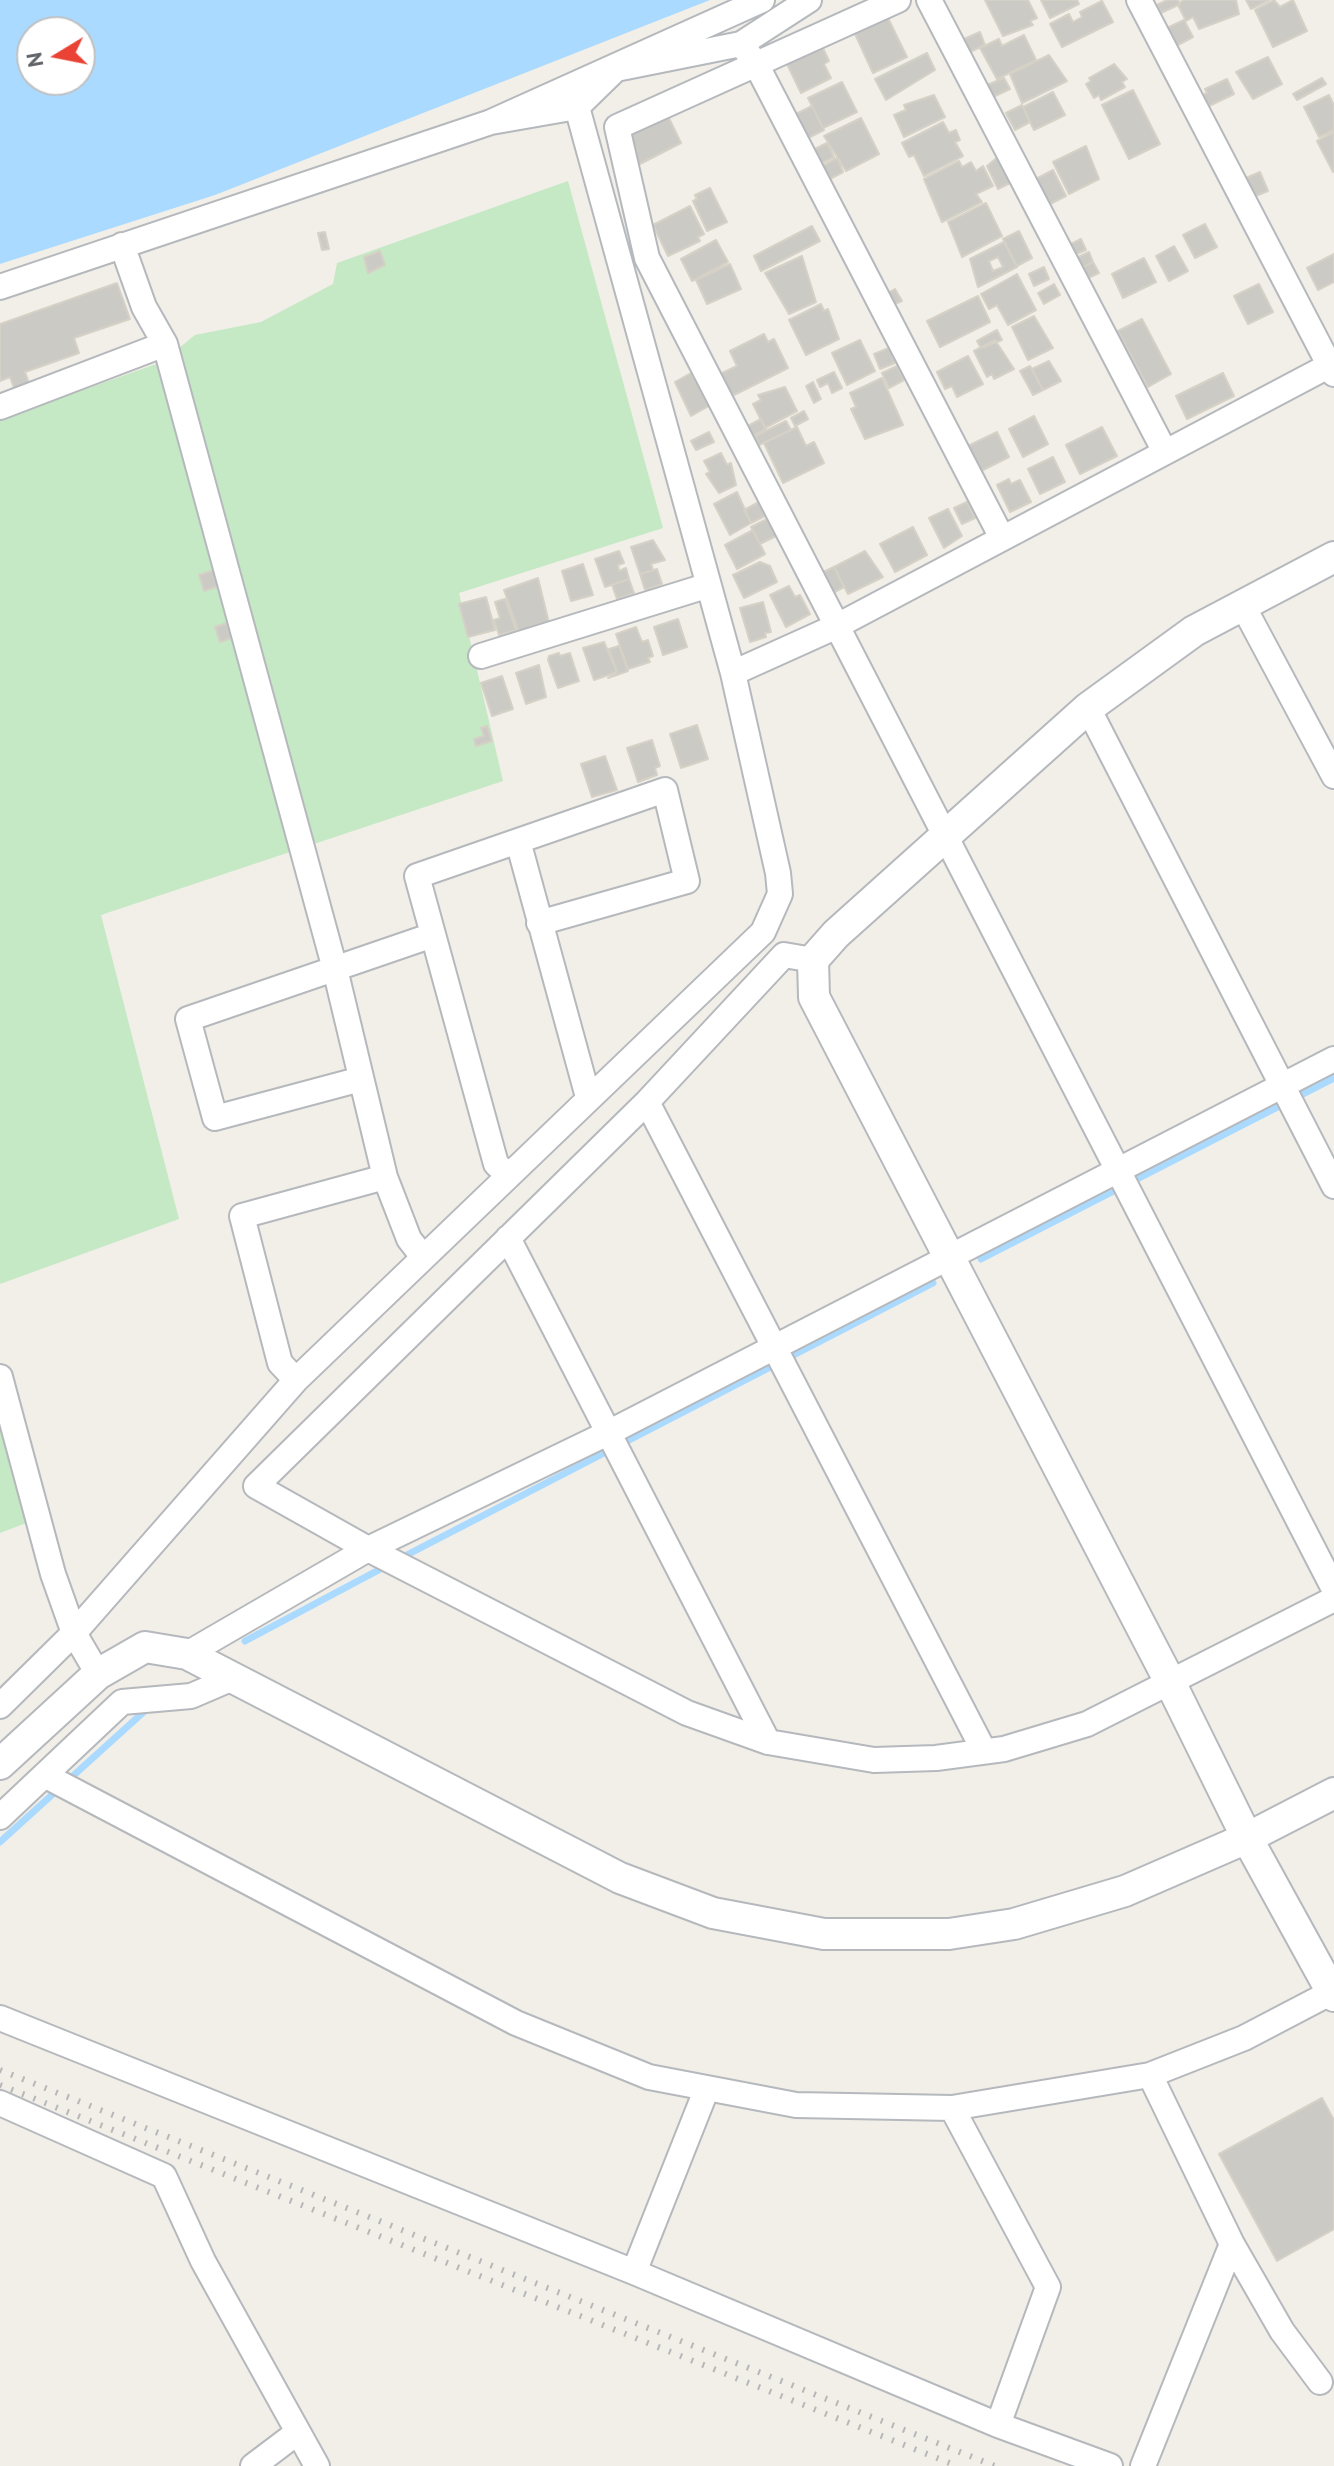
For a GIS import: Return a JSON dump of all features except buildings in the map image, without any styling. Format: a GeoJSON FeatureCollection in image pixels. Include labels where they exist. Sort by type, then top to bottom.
{"type":"FeatureCollection","features":[{"type":"Feature","properties":{"kind":"street"},"geometry":{"type":"LineString","coordinates":[[0,287],[491,122],[762,0]]}},
{"type":"Feature","properties":{"kind":"street"},"geometry":{"type":"LineString","coordinates":[[491,122],[577,107],[615,67],[748,53],[809,0]]}},
{"type":"Feature","properties":{"kind":"street"},"geometry":{"type":"LineString","coordinates":[[898,0],[748,53],[617,127],[647,258],[1334,1589]]}},
{"type":"Feature","properties":{"kind":"street"},"geometry":{"type":"LineString","coordinates":[[929,0],[1165,452]]}},
{"type":"Feature","properties":{"kind":"street"},"geometry":{"type":"LineString","coordinates":[[733,673],[835,627],[1001,536],[1332,368],[1139,0]]}},
{"type":"Feature","properties":{"kind":"street"},"geometry":{"type":"LineString","coordinates":[[748,53],[1001,536]]}},
{"type":"Feature","properties":{"kind":"street"},"geometry":{"type":"LineString","coordinates":[[0,1706],[74,1633],[296,1380],[763,932],[780,894],[778,873],[733,673],[706,586],[577,107]]}},
{"type":"Feature","properties":{"kind":"street"},"geometry":{"type":"LineString","coordinates":[[122,245],[144,307],[165,344],[335,969],[385,1177],[409,1239],[423,1257]]}},
{"type":"Feature","properties":{"kind":"street"},"geometry":{"type":"LineString","coordinates":[[0,407],[165,344]]}},
{"type":"Feature","properties":{"kind":"street"},"geometry":{"type":"LineString","coordinates":[[1334,557],[1183,638],[1088,708],[836,934],[799,958],[647,1102],[256,1486],[385,1558],[687,1713],[768,1742],[874,1760],[936,1758],[1004,1749],[1087,1724],[1334,1599]]}},
{"type":"Feature","properties":{"kind":"street"},"geometry":{"type":"LineString","coordinates":[[481,656],[706,586]]}},
{"type":"Feature","properties":{"kind":"street"},"geometry":{"type":"LineString","coordinates":[[1242,604],[1331,760]]}},
{"type":"Feature","properties":{"kind":"street"},"geometry":{"type":"LineString","coordinates":[[1088,708],[1334,1186]]}},
{"type":"Feature","properties":{"kind":"street"},"geometry":{"type":"LineString","coordinates":[[508,1175],[496,1164],[417,876],[665,790],[687,881],[539,923]]}},
{"type":"Feature","properties":{"kind":"street"},"geometry":{"type":"LineString","coordinates":[[518,841],[588,1097]]}},
{"type":"Feature","properties":{"kind":"street"},"geometry":{"type":"LineString","coordinates":[[61,1784],[516,2023],[649,2077],[796,2105],[952,2108],[1150,2075],[1244,2038],[1333,1993],[1247,1838],[1169,1680],[814,997],[799,958],[763,932]]}},
{"type":"Feature","properties":{"kind":"street"},"geometry":{"type":"LineString","coordinates":[[361,1079],[215,1118],[188,1019],[433,935]]}},
{"type":"Feature","properties":{"kind":"street"},"geometry":{"type":"LineString","coordinates":[[187,1654],[385,1558],[781,1355],[948,1258],[1123,1180],[1287,1095],[1334,1059]]}},
{"type":"Feature","properties":{"kind":"street"},"geometry":{"type":"LineString","coordinates":[[647,1102],[984,1751]]}},
{"type":"Feature","properties":{"kind":"street"},"geometry":{"type":"LineString","coordinates":[[296,1380],[280,1363],[242,1216],[385,1177]]}},
{"type":"Feature","properties":{"kind":"street"},"geometry":{"type":"LineString","coordinates":[[508,1238],[768,1742]]}},
{"type":"Feature","properties":{"kind":"street"},"geometry":{"type":"LineString","coordinates":[[0,1377],[53,1574],[74,1633],[98,1674]]}},
{"type":"Feature","properties":{"kind":"street"},"geometry":{"type":"LineString","coordinates":[[0,1764],[98,1674],[145,1647],[187,1654],[620,1878],[713,1913],[824,1934],[949,1934],[1014,1924],[1125,1891],[1247,1838],[1334,1793]]}},
{"type":"Feature","properties":{"kind":"street"},"geometry":{"type":"LineString","coordinates":[[0,1817],[61,1784],[122,1702],[191,1696],[233,1678]]}},
{"type":"Feature","properties":{"kind":"street"},"geometry":{"type":"LineString","coordinates":[[0,2018],[634,2272],[998,2425],[1110,2466]]}},
{"type":"Feature","properties":{"kind":"street"},"geometry":{"type":"LineString","coordinates":[[1150,2075],[1232,2244],[1282,2331],[1320,2382]]}},
{"type":"Feature","properties":{"kind":"street"},"geometry":{"type":"LineString","coordinates":[[634,2272],[707,2088]]}},
{"type":"Feature","properties":{"kind":"street"},"geometry":{"type":"LineString","coordinates":[[0,2103],[164,2176],[203,2261],[317,2466]]}},
{"type":"Feature","properties":{"kind":"street"},"geometry":{"type":"LineString","coordinates":[[952,2108],[1048,2287],[998,2425]]}},
{"type":"Feature","properties":{"kind":"street"},"geometry":{"type":"LineString","coordinates":[[1143,2466],[1232,2244]]}},
{"type":"Feature","properties":{"kind":"street"},"geometry":{"type":"LineString","coordinates":[[253,2466],[298,2432]]}},
{"type":"Feature","properties":{"kind":"green space"},"geometry":{"type":"Polygon","coordinates":[[[568,181],[663,528],[459,593],[503,781],[101,915],[179,1219],[0,1284],[0,419],[162,362],[195,335],[261,322],[333,284],[337,263],[568,181]]]}},
{"type":"Feature","properties":{"kind":"green space"},"geometry":{"type":"Polygon","coordinates":[[[0,1412],[29,1522],[0,1533],[0,1412]]]}},
{"type":"Feature","properties":{"kind":"water"},"geometry":{"type":"Polygon","coordinates":[[[0,0],[710,0],[215,195],[0,264],[0,0]]]}},
{"type":"Feature","properties":{"kind":"waterway"},"geometry":{"type":"LineString","coordinates":[[981,1259],[1334,1078]]}},
{"type":"Feature","properties":{"kind":"waterway"},"geometry":{"type":"LineString","coordinates":[[399,1559],[933,1283]]}},
{"type":"Feature","properties":{"kind":"waterway"},"geometry":{"type":"LineString","coordinates":[[245,1641],[388,1565]]}},
{"type":"Feature","properties":{"kind":"waterway"},"geometry":{"type":"LineString","coordinates":[[0,1842],[148,1708]]}},
{"type":"Feature","properties":{"kind":"railway"},"geometry":{"type":"LineString","coordinates":[[0,2070],[995,2466]]}},
{"type":"Feature","properties":{"kind":"railway"},"geometry":{"type":"LineString","coordinates":[[0,2085],[957,2466]]}}]}
